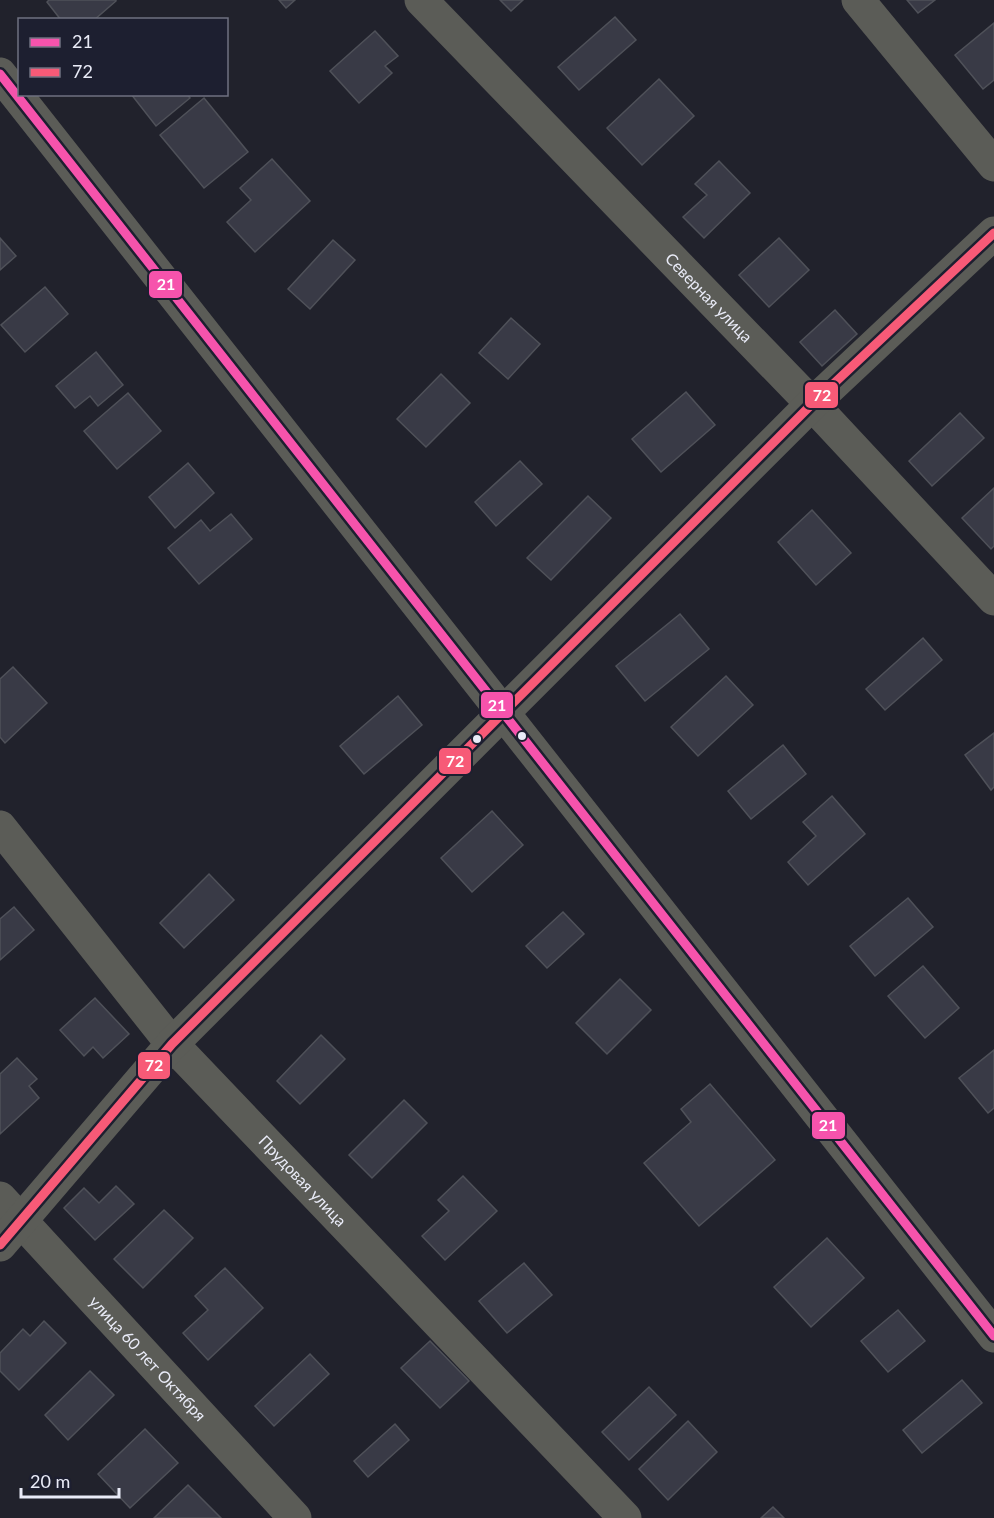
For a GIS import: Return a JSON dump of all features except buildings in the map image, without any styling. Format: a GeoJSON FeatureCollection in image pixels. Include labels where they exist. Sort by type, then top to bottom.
{"type":"FeatureCollection","features":[{"type":"Feature","properties":{"kind":"street","name":"Северная улица"},"geometry":{"type":"LineString","coordinates":[[421,0],[812,404],[994,599]]}},
{"type":"Feature","properties":{"kind":"street"},"geometry":{"type":"LineString","coordinates":[[858,0],[994,165]]}},
{"type":"Feature","properties":{"kind":"street"},"geometry":{"type":"LineString","coordinates":[[0,74],[994,1336]]}},
{"type":"Feature","properties":{"kind":"street"},"geometry":{"type":"LineString","coordinates":[[7,1221],[172,1044],[505,714],[812,404],[994,233]]}},
{"type":"Feature","properties":{"kind":"street","name":"Прудовая улица"},"geometry":{"type":"LineString","coordinates":[[0,827],[172,1044],[626,1518]]}},
{"type":"Feature","properties":{"kind":"street","name":"улица 60 лет Октября"},"geometry":{"type":"LineString","coordinates":[[7,1221],[295,1518]]}},
{"type":"Feature","properties":{"kind":"transit line","name":"21"},"geometry":{"type":"LineString","coordinates":[[0,74],[994,1336]]}},
{"type":"Feature","properties":{"kind":"transit line","name":"72"},"geometry":{"type":"LineString","coordinates":[[0,1245],[172,1044],[812,404],[994,233]]}}]}
